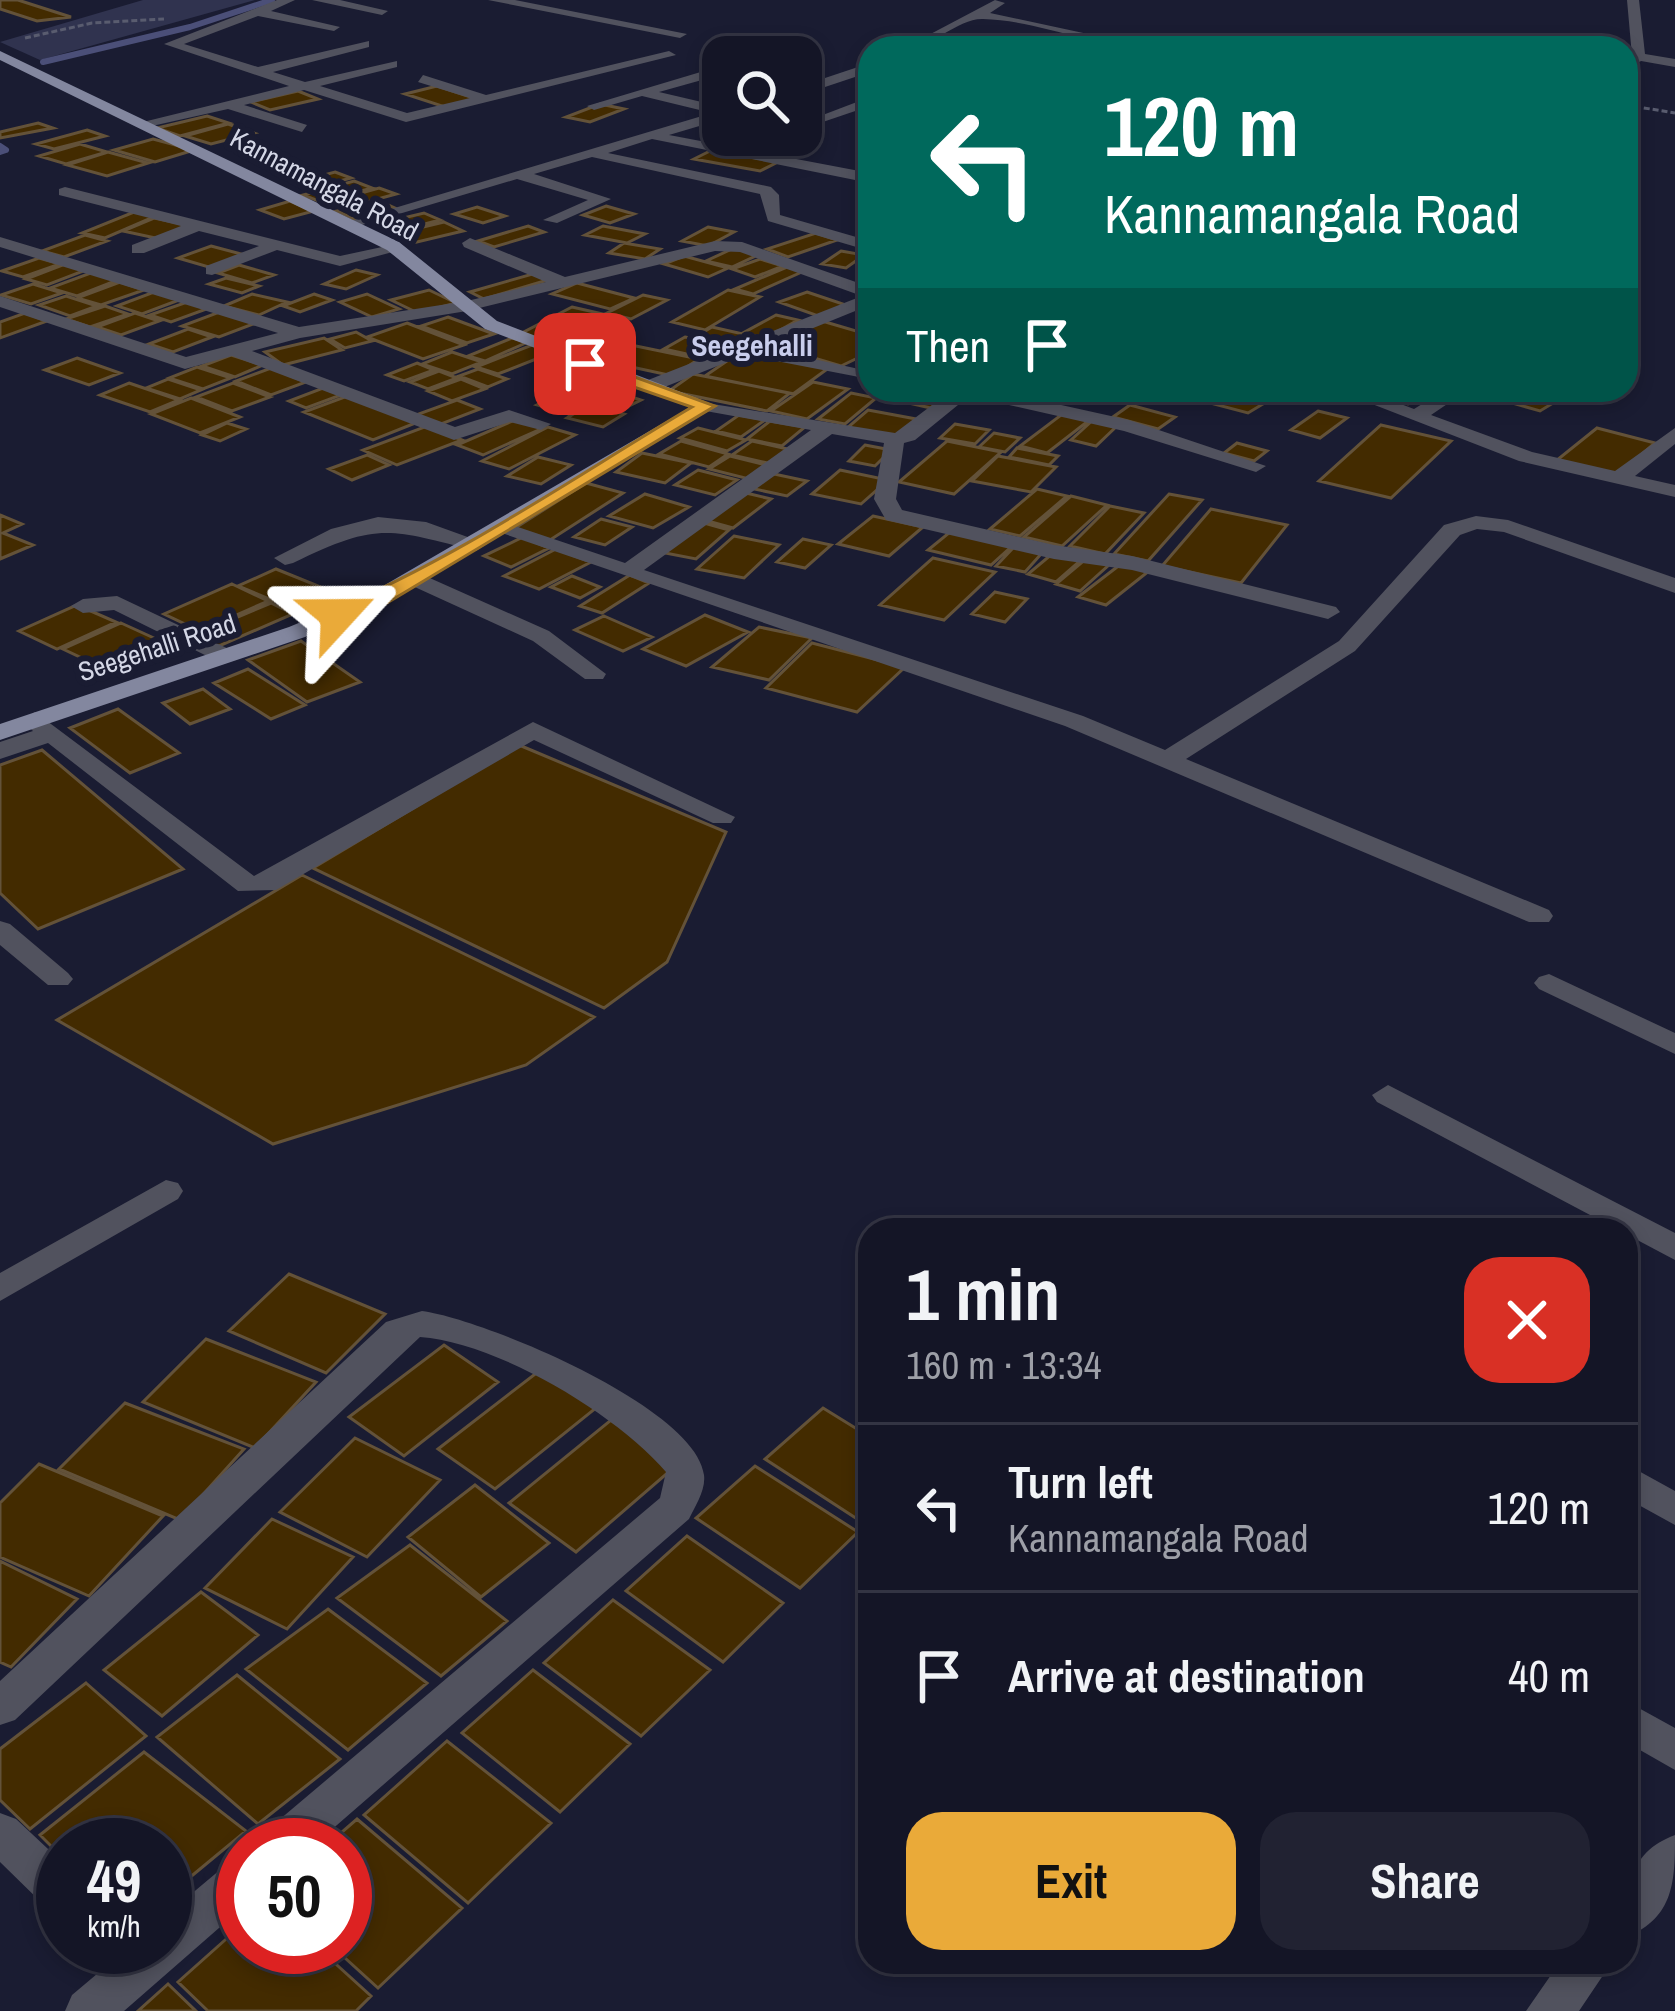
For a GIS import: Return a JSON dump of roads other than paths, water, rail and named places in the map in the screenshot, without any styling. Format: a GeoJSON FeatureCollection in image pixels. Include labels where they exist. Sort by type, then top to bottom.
{"type":"FeatureCollection","features":[{"type":"Feature","properties":{"kind":"main road","name":"Kannamangala Road"},"geometry":{"type":"LineString","coordinates":[[4,59],[396,249],[491,326],[706,406]]}},
{"type":"Feature","properties":{"kind":"main road","name":"Seegehalli Road"},"geometry":{"type":"LineString","coordinates":[[0,732],[43,726],[297,632],[414,578],[706,406]]}},
{"type":"Feature","properties":{"kind":"street"},"geometry":{"type":"LineString","coordinates":[[289,0],[171,44],[406,118],[669,55]]}},
{"type":"Feature","properties":{"kind":"street"},"geometry":{"type":"LineString","coordinates":[[318,0],[382,10]]}},
{"type":"Feature","properties":{"kind":"street"},"geometry":{"type":"LineString","coordinates":[[494,0],[680,34]]}},
{"type":"Feature","properties":{"kind":"street"},"geometry":{"type":"LineString","coordinates":[[934,36],[1004,0]]}},
{"type":"Feature","properties":{"kind":"street"},"geometry":{"type":"LineString","coordinates":[[1632,36],[1633,0]]}},
{"type":"Feature","properties":{"kind":"street"},"geometry":{"type":"LineString","coordinates":[[256,12],[334,26]]}},
{"type":"Feature","properties":{"kind":"street"},"geometry":{"type":"LineString","coordinates":[[987,16],[1086,36]]}},
{"type":"Feature","properties":{"kind":"street"},"geometry":{"type":"LineString","coordinates":[[255,72],[364,44]]}},
{"type":"Feature","properties":{"kind":"street"},"geometry":{"type":"LineString","coordinates":[[1638,61],[1675,62]]}},
{"type":"Feature","properties":{"kind":"street"},"geometry":{"type":"LineString","coordinates":[[148,125],[392,64]]}},
{"type":"Feature","properties":{"kind":"street"},"geometry":{"type":"LineString","coordinates":[[595,106],[702,76]]}},
{"type":"Feature","properties":{"kind":"street"},"geometry":{"type":"LineString","coordinates":[[822,86],[858,78]]}},
{"type":"Feature","properties":{"kind":"street"},"geometry":{"type":"LineString","coordinates":[[423,80],[487,100]]}},
{"type":"Feature","properties":{"kind":"street"},"geometry":{"type":"LineString","coordinates":[[642,92],[702,106]]}},
{"type":"Feature","properties":{"kind":"street"},"geometry":{"type":"LineString","coordinates":[[681,101],[702,94]]}},
{"type":"Feature","properties":{"kind":"street"},"geometry":{"type":"LineString","coordinates":[[822,118],[858,104]]}},
{"type":"Feature","properties":{"kind":"street"},"geometry":{"type":"LineString","coordinates":[[229,105],[302,128]]}},
{"type":"Feature","properties":{"kind":"street"},"geometry":{"type":"LineString","coordinates":[[349,224],[702,119]]}},
{"type":"Feature","properties":{"kind":"street"},"geometry":{"type":"LineString","coordinates":[[652,136],[858,176]]}},
{"type":"Feature","properties":{"kind":"street"},"geometry":{"type":"LineString","coordinates":[[592,154],[765,190],[771,195],[774,218],[858,242]]}},
{"type":"Feature","properties":{"kind":"street"},"geometry":{"type":"LineString","coordinates":[[519,175],[602,199],[551,220]]}},
{"type":"Feature","properties":{"kind":"street"},"geometry":{"type":"LineString","coordinates":[[65,192],[347,261],[396,249]]}},
{"type":"Feature","properties":{"kind":"street"},"geometry":{"type":"LineString","coordinates":[[138,249],[198,225]]}},
{"type":"Feature","properties":{"kind":"street"},"geometry":{"type":"LineString","coordinates":[[0,242],[298,333]]}},
{"type":"Feature","properties":{"kind":"street"},"geometry":{"type":"LineString","coordinates":[[470,243],[562,282]]}},
{"type":"Feature","properties":{"kind":"street"},"geometry":{"type":"LineString","coordinates":[[212,270],[274,244]]}},
{"type":"Feature","properties":{"kind":"street"},"geometry":{"type":"LineString","coordinates":[[0,301],[184,363],[298,333],[467,306],[730,245],[858,292]]}},
{"type":"Feature","properties":{"kind":"street"},"geometry":{"type":"LineString","coordinates":[[216,307],[245,295]]}},
{"type":"Feature","properties":{"kind":"street"},"geometry":{"type":"LineString","coordinates":[[650,386],[858,301]]}},
{"type":"Feature","properties":{"kind":"street"},"geometry":{"type":"LineString","coordinates":[[744,349],[858,374]]}},
{"type":"Feature","properties":{"kind":"street"},"geometry":{"type":"LineString","coordinates":[[237,352],[454,434],[503,417],[541,424]]}},
{"type":"Feature","properties":{"kind":"street"},"geometry":{"type":"LineString","coordinates":[[951,402],[908,436],[895,439],[885,499],[894,515],[1054,553],[1132,562],[1328,612]]}},
{"type":"Feature","properties":{"kind":"street"},"geometry":{"type":"LineString","coordinates":[[1020,402],[1129,426],[1256,466]]}},
{"type":"Feature","properties":{"kind":"street"},"geometry":{"type":"LineString","coordinates":[[1378,402],[1526,457],[1675,491]]}},
{"type":"Feature","properties":{"kind":"street"},"geometry":{"type":"LineString","coordinates":[[1416,416],[1439,402]]}},
{"type":"Feature","properties":{"kind":"street","name":"Kannamangala Road"},"geometry":{"type":"LineString","coordinates":[[706,406],[895,439]]}},
{"type":"Feature","properties":{"kind":"street"},"geometry":{"type":"LineString","coordinates":[[628,571],[829,428]]}},
{"type":"Feature","properties":{"kind":"street"},"geometry":{"type":"LineString","coordinates":[[1618,478],[1675,434]]}},
{"type":"Feature","properties":{"kind":"street"},"geometry":{"type":"LineString","coordinates":[[285,558],[368,521],[409,525],[476,544]]}},
{"type":"Feature","properties":{"kind":"street"},"geometry":{"type":"LineString","coordinates":[[1167,760],[1347,646],[1452,530],[1476,522],[1508,526],[1675,586]]}},
{"type":"Feature","properties":{"kind":"street"},"geometry":{"type":"LineString","coordinates":[[501,529],[1074,721],[1539,916]]}},
{"type":"Feature","properties":{"kind":"street"},"geometry":{"type":"LineString","coordinates":[[414,578],[541,637],[594,674]]}},
{"type":"Feature","properties":{"kind":"street"},"geometry":{"type":"LineString","coordinates":[[83,606],[117,603],[225,656]]}},
{"type":"Feature","properties":{"kind":"street"},"geometry":{"type":"LineString","coordinates":[[0,752],[43,726],[248,885],[266,884],[533,730],[722,817]]}},
{"type":"Feature","properties":{"kind":"street"},"geometry":{"type":"LineString","coordinates":[[0,930],[58,979]]}},
{"type":"Feature","properties":{"kind":"street"},"geometry":{"type":"LineString","coordinates":[[1549,983],[1675,1045]]}},
{"type":"Feature","properties":{"kind":"street"},"geometry":{"type":"LineString","coordinates":[[1388,1095],[1619,1218]]}},
{"type":"Feature","properties":{"kind":"street"},"geometry":{"type":"LineString","coordinates":[[0,1289],[166,1190]]}},
{"type":"Feature","properties":{"kind":"street"},"geometry":{"type":"LineString","coordinates":[[1638,1228],[1675,1248]]}},
{"type":"Feature","properties":{"kind":"street"},"geometry":{"type":"LineString","coordinates":[[0,1707],[399,1331],[422,1323],[498,1345],[569,1379],[652,1432],[684,1467],[686,1485],[675,1508],[313,1818]]}},
{"type":"Feature","properties":{"kind":"street"},"geometry":{"type":"LineString","coordinates":[[1638,1487],[1675,1510]]}},
{"type":"Feature","properties":{"kind":"street"},"geometry":{"type":"LineString","coordinates":[[1638,1727],[1675,1751]]}},
{"type":"Feature","properties":{"kind":"street"},"geometry":{"type":"LineString","coordinates":[[0,1833],[36,1867]]}},
{"type":"Feature","properties":{"kind":"street"},"geometry":{"type":"LineString","coordinates":[[1638,1901],[1675,1855]]}},
{"type":"Feature","properties":{"kind":"street"},"geometry":{"type":"LineString","coordinates":[[192,1918],[216,1900]]}},
{"type":"Feature","properties":{"kind":"street"},"geometry":{"type":"LineString","coordinates":[[89,2011],[125,1974]]}},
{"type":"Feature","properties":{"kind":"street"},"geometry":{"type":"LineString","coordinates":[[1550,2011],[1579,1974]]}},
{"type":"Feature","properties":{"kind":"waterway"},"geometry":{"type":"LineString","coordinates":[[43,62],[190,27],[272,0]]}},
{"type":"Feature","properties":{"kind":"waterway"},"geometry":{"type":"LineString","coordinates":[[0,146],[6,150],[0,152]]}},
{"type":"Feature","properties":{"kind":"district","name":"Seegehalli"},"geometry":{"type":"Point","coordinates":[752,346]}}]}
